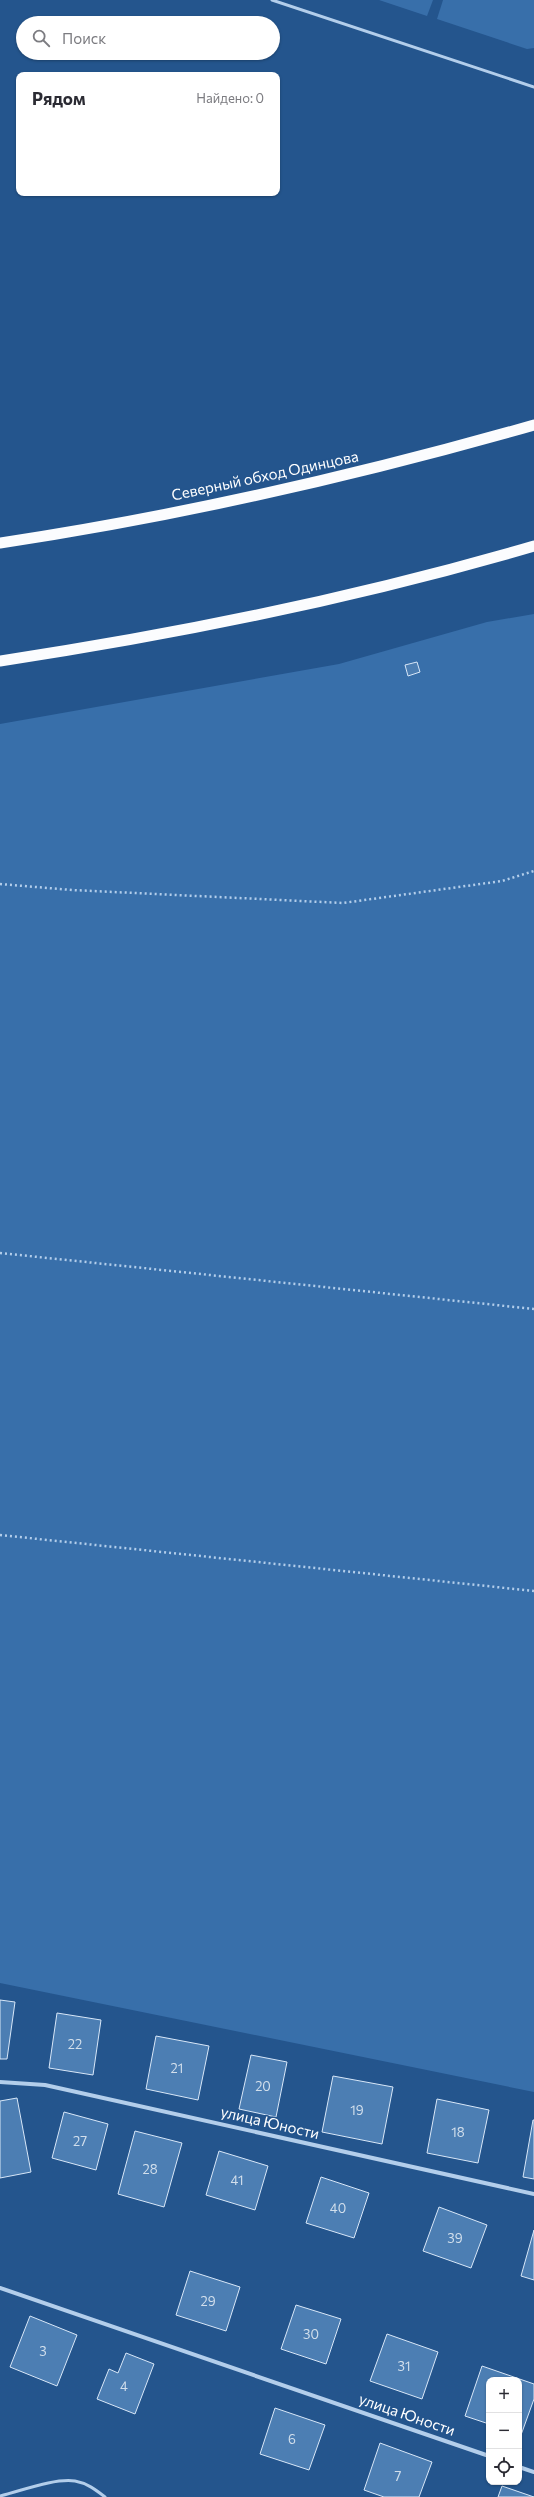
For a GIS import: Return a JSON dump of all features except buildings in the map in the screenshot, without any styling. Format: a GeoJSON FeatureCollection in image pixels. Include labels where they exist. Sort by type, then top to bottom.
{"type":"FeatureCollection","features":[{"type":"Feature","properties":{"kind":"highway","name":"Северный обход Одинцова"},"geometry":{"type":"LineString","coordinates":[[0,543],[223,503],[440,452],[534,425]]}},
{"type":"Feature","properties":{"kind":"highway"},"geometry":{"type":"LineString","coordinates":[[0,661],[247,617],[469,565],[534,546]]}},
{"type":"Feature","properties":{"kind":"street","name":"улица Юности"},"geometry":{"type":"LineString","coordinates":[[0,2082],[45,2085],[534,2194]]}},
{"type":"Feature","properties":{"kind":"street","name":"улица Юности"},"geometry":{"type":"LineString","coordinates":[[0,2288],[486,2455]]}},
{"type":"Feature","properties":{"kind":"street"},"geometry":{"type":"LineString","coordinates":[[522,2467],[534,2472]]}},
{"type":"Feature","properties":{"kind":"lane"},"geometry":{"type":"LineString","coordinates":[[272,0],[534,87]]}},
{"type":"Feature","properties":{"kind":"lane"},"geometry":{"type":"LineString","coordinates":[[0,2496],[62,2481],[76,2481],[92,2488],[105,2497]]}},
{"type":"Feature","properties":{"kind":"path"},"geometry":{"type":"LineString","coordinates":[[0,884],[72,890],[343,903],[502,881],[534,871]]}},
{"type":"Feature","properties":{"kind":"path"},"geometry":{"type":"LineString","coordinates":[[0,1253],[534,1309]]}},
{"type":"Feature","properties":{"kind":"path"},"geometry":{"type":"LineString","coordinates":[[0,1535],[534,1590]]}},
{"type":"Feature","properties":{"kind":"shaded area"},"geometry":{"type":"Polygon","coordinates":[[[379,0],[433,0],[427,16],[379,0]]]}},
{"type":"Feature","properties":{"kind":"shaded area"},"geometry":{"type":"Polygon","coordinates":[[[443,0],[534,0],[534,48],[527,49],[437,19],[443,0]]]}},
{"type":"Feature","properties":{"kind":"shaded area"},"geometry":{"type":"Polygon","coordinates":[[[534,614],[534,2092],[0,1983],[0,724],[339,664],[487,622],[534,614]]]}}]}
